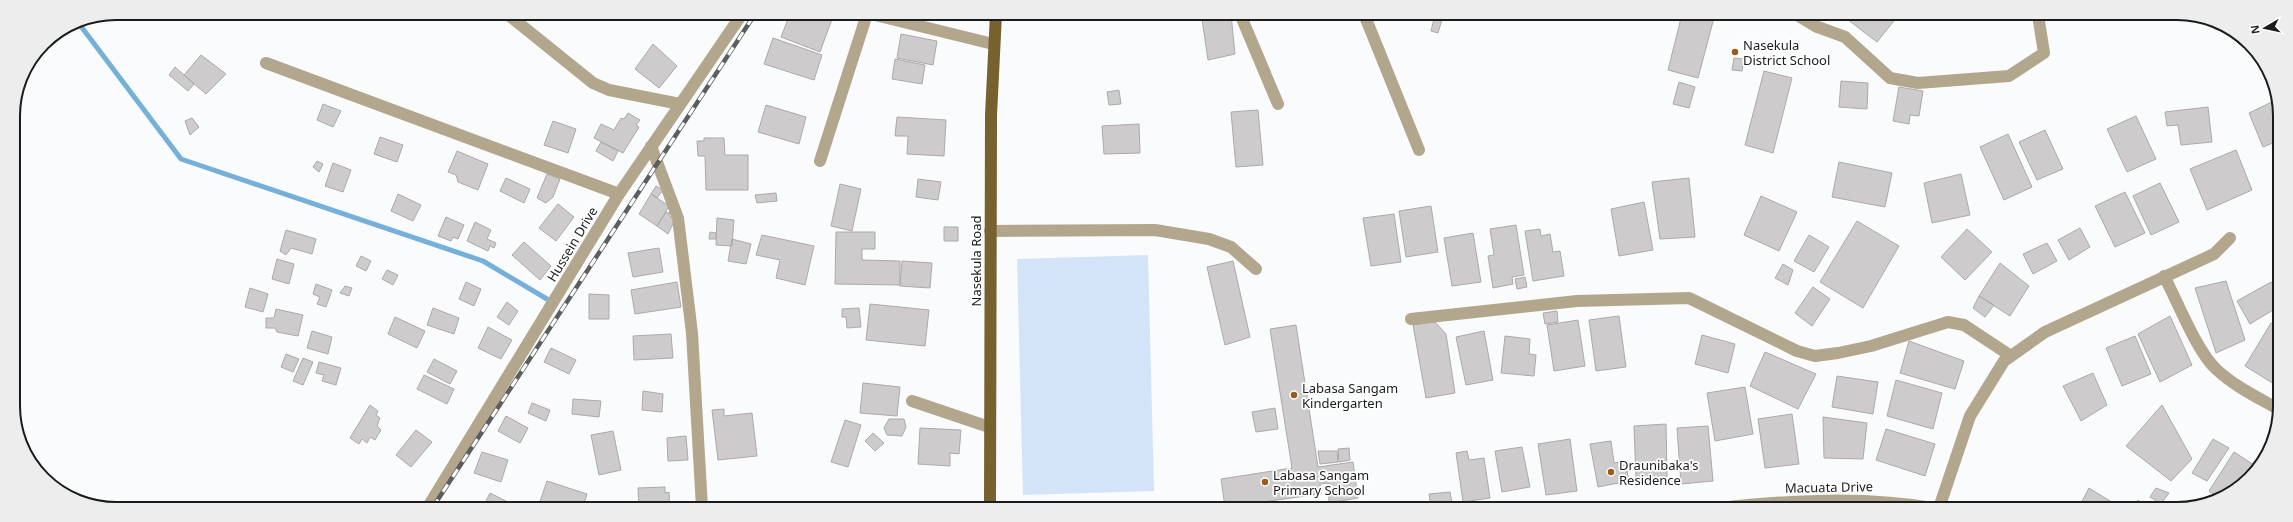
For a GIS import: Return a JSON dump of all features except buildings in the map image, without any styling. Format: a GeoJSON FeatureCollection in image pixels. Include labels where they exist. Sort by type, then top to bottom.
{"type":"FeatureCollection","features":[{"type":"Feature","properties":{"kind":"main road","name":"Nasekula Road"},"geometry":{"type":"LineString","coordinates":[[990,502],[990,231],[993,44],[995,20]]}},
{"type":"Feature","properties":{"kind":"street"},"geometry":{"type":"LineString","coordinates":[[515,20],[593,83],[609,90],[680,104]]}},
{"type":"Feature","properties":{"kind":"street","name":"Hussein Drive"},"geometry":{"type":"LineString","coordinates":[[431,502],[619,194],[738,20]]}},
{"type":"Feature","properties":{"kind":"street"},"geometry":{"type":"LineString","coordinates":[[820,161],[865,20]]}},
{"type":"Feature","properties":{"kind":"street"},"geometry":{"type":"LineString","coordinates":[[895,20],[993,44]]}},
{"type":"Feature","properties":{"kind":"street"},"geometry":{"type":"LineString","coordinates":[[1243,20],[1278,104]]}},
{"type":"Feature","properties":{"kind":"street"},"geometry":{"type":"LineString","coordinates":[[1366,20],[1419,150]]}},
{"type":"Feature","properties":{"kind":"street"},"geometry":{"type":"LineString","coordinates":[[1805,20],[1815,26],[1845,37],[1890,78],[1935,83],[2009,76],[2044,53],[2039,20]]}},
{"type":"Feature","properties":{"kind":"street"},"geometry":{"type":"LineString","coordinates":[[266,63],[619,194]]}},
{"type":"Feature","properties":{"kind":"street"},"geometry":{"type":"LineString","coordinates":[[651,146],[678,218],[692,333],[702,502]]}},
{"type":"Feature","properties":{"kind":"street"},"geometry":{"type":"LineString","coordinates":[[990,231],[1155,230],[1209,239],[1231,247],[1256,269]]}},
{"type":"Feature","properties":{"kind":"street"},"geometry":{"type":"LineString","coordinates":[[1941,502],[1970,416],[2004,361],[2045,332],[2214,254],[2230,238]]}},
{"type":"Feature","properties":{"kind":"street"},"geometry":{"type":"LineString","coordinates":[[2164,276],[2205,356],[2215,368],[2229,381],[2273,406]]}},
{"type":"Feature","properties":{"kind":"street"},"geometry":{"type":"LineString","coordinates":[[1412,319],[1577,301],[1689,298],[1797,351],[1816,356],[1871,346],[1948,322],[1964,325],[2011,356]]}},
{"type":"Feature","properties":{"kind":"street"},"geometry":{"type":"LineString","coordinates":[[912,401],[989,427]]}},
{"type":"Feature","properties":{"kind":"street","name":"Macuata Drive"},"geometry":{"type":"LineString","coordinates":[[1775,502],[1891,502]]}},
{"type":"Feature","properties":{"kind":"shaded area"},"geometry":{"type":"Polygon","coordinates":[[[1148,255],[1154,491],[1023,495],[1017,259],[1148,255]]]}},
{"type":"Feature","properties":{"kind":"waterway"},"geometry":{"type":"LineString","coordinates":[[81,27],[181,159],[483,261],[552,302]]}},
{"type":"Feature","properties":{"kind":"railway"},"geometry":{"type":"LineString","coordinates":[[436,502],[751,20]]}},
{"type":"Feature","properties":{"kind":"place","name":"Nasekula District School"},"geometry":{"type":"Point","coordinates":[1735,52]}},
{"type":"Feature","properties":{"kind":"place","name":"Labasa Sangam Kindergarten"},"geometry":{"type":"Point","coordinates":[1294,395]}},
{"type":"Feature","properties":{"kind":"place","name":"Draunibaka's Residence"},"geometry":{"type":"Point","coordinates":[1611,472]}},
{"type":"Feature","properties":{"kind":"place","name":"Labasa Sangam Primary School"},"geometry":{"type":"Point","coordinates":[1265,482]}}]}
